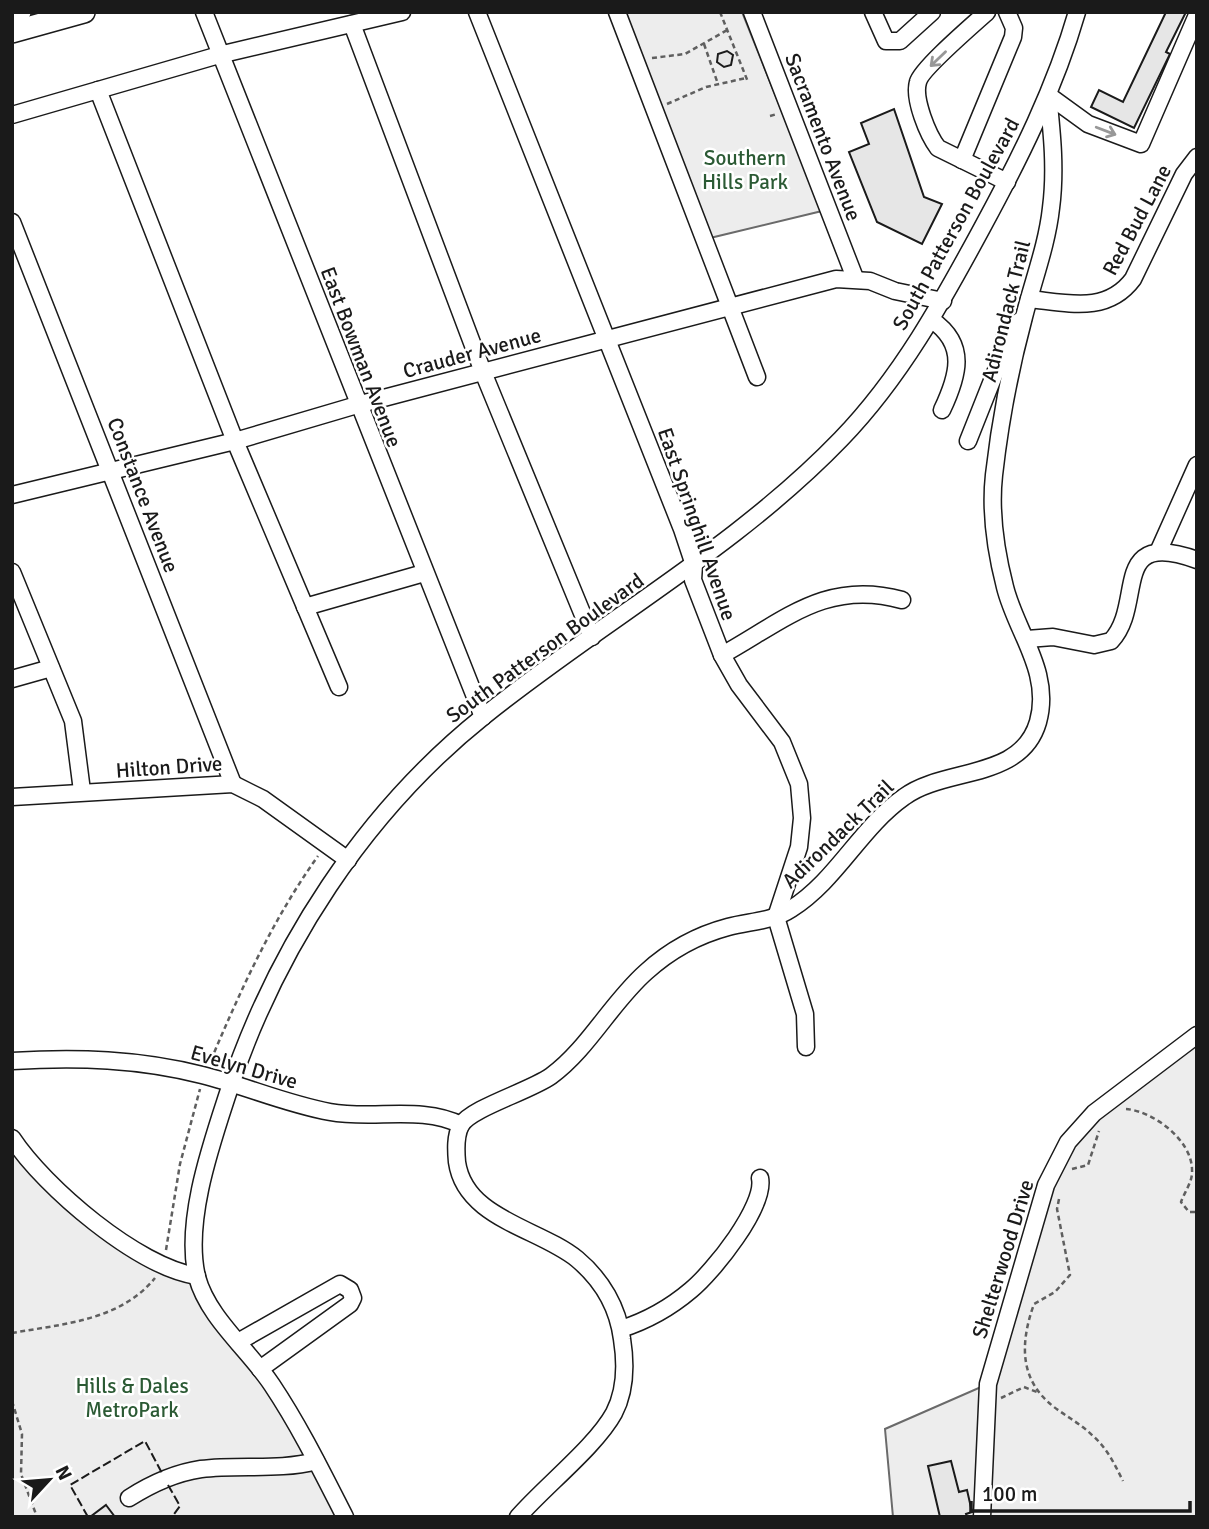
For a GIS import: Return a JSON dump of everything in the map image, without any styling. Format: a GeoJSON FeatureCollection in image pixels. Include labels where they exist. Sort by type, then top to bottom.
{"type":"FeatureCollection","features":[{"type":"Feature","properties":{"kind":"main road"},"geometry":{"type":"LineString","coordinates":[[12,16],[20,12]]}},
{"type":"Feature","properties":{"kind":"main road"},"geometry":{"type":"LineString","coordinates":[[12,32],[84,12]]}},
{"type":"Feature","properties":{"kind":"street","name":"East Bowman Avenue"},"geometry":{"type":"LineString","coordinates":[[204,12],[483,717]]}},
{"type":"Feature","properties":{"kind":"street"},"geometry":{"type":"LineString","coordinates":[[12,115],[219,55],[402,12]]}},
{"type":"Feature","properties":{"kind":"street","name":"East Springhill Avenue"},"geometry":{"type":"LineString","coordinates":[[477,12],[694,565],[693,580],[722,655],[739,685],[782,741],[799,784],[802,818],[799,847],[776,917]]}},
{"type":"Feature","properties":{"kind":"street"},"geometry":{"type":"LineString","coordinates":[[617,12],[757,377]]}},
{"type":"Feature","properties":{"kind":"street","name":"Sacramento Avenue"},"geometry":{"type":"LineString","coordinates":[[752,12],[855,278]]}},
{"type":"Feature","properties":{"kind":"street"},"geometry":{"type":"LineString","coordinates":[[873,12],[886,41],[900,41],[932,12]]}},
{"type":"Feature","properties":{"kind":"street"},"geometry":{"type":"LineString","coordinates":[[987,12],[918,82],[917,96],[933,141],[948,155],[1007,182]]}},
{"type":"Feature","properties":{"kind":"street"},"geometry":{"type":"LineString","coordinates":[[962,160],[1013,37],[1014,28],[1007,12]]}},
{"type":"Feature","properties":{"kind":"street","name":"South Patterson Boulevard"},"geometry":{"type":"LineString","coordinates":[[345,1517],[316,1461],[260,1369],[202,1291],[197,1276],[194,1251],[204,1172],[231,1084],[262,1004],[284,960],[348,860],[381,816],[423,770],[483,717],[694,565],[804,474],[842,438],[876,400],[932,320],[1007,182],[1048,95],[1076,12]]}},
{"type":"Feature","properties":{"kind":"street"},"geometry":{"type":"LineString","coordinates":[[1048,95],[1088,124],[1141,144],[1197,15]]}},
{"type":"Feature","properties":{"kind":"street"},"geometry":{"type":"LineString","coordinates":[[352,24],[483,372],[593,637]]}},
{"type":"Feature","properties":{"kind":"street"},"geometry":{"type":"LineString","coordinates":[[98,90],[235,441],[339,687]]}},
{"type":"Feature","properties":{"kind":"street","name":"Adirondack Trail"},"geometry":{"type":"LineString","coordinates":[[461,1125],[472,1114],[508,1100],[553,1076],[638,980],[673,951],[706,934],[776,917],[818,888],[880,819],[908,794],[935,781],[995,765],[1028,742],[1036,729],[1041,699],[1027,639],[1005,587],[993,505],[997,446],[1023,319],[1052,203],[1054,163],[1048,95]]}},
{"type":"Feature","properties":{"kind":"street","name":"Red Bud Lane"},"geometry":{"type":"LineString","coordinates":[[1029,299],[1081,305],[1115,298],[1124,291],[1133,279],[1184,174],[1197,157]]}},
{"type":"Feature","properties":{"kind":"street","name":"Constance Avenue"},"geometry":{"type":"LineString","coordinates":[[12,222],[233,784]]}},
{"type":"Feature","properties":{"kind":"street","name":"Crauder Avenue"},"geometry":{"type":"LineString","coordinates":[[12,495],[235,441],[358,405],[729,305],[836,279],[855,278],[943,301]]}},
{"type":"Feature","properties":{"kind":"street"},"geometry":{"type":"LineString","coordinates":[[968,441],[997,368],[1007,329],[1023,319]]}},
{"type":"Feature","properties":{"kind":"street"},"geometry":{"type":"LineString","coordinates":[[932,320],[946,332],[955,346],[958,362],[956,381],[942,410]]}},
{"type":"Feature","properties":{"kind":"street"},"geometry":{"type":"LineString","coordinates":[[1159,550],[1197,466]]}},
{"type":"Feature","properties":{"kind":"street"},"geometry":{"type":"LineString","coordinates":[[1027,639],[1053,637],[1094,645],[1111,641],[1124,622],[1132,578],[1148,555],[1159,550],[1197,560]]}},
{"type":"Feature","properties":{"kind":"street"},"geometry":{"type":"LineString","coordinates":[[12,572],[73,721],[82,791]]}},
{"type":"Feature","properties":{"kind":"street"},"geometry":{"type":"LineString","coordinates":[[305,607],[425,573]]}},
{"type":"Feature","properties":{"kind":"street"},"geometry":{"type":"LineString","coordinates":[[722,655],[831,596],[859,593],[902,600]]}},
{"type":"Feature","properties":{"kind":"street"},"geometry":{"type":"LineString","coordinates":[[12,679],[51,668]]}},
{"type":"Feature","properties":{"kind":"street","name":"Hilton Drive"},"geometry":{"type":"LineString","coordinates":[[12,797],[233,784],[263,799],[348,860]]}},
{"type":"Feature","properties":{"kind":"street"},"geometry":{"type":"LineString","coordinates":[[776,917],[805,1014],[806,1047]]}},
{"type":"Feature","properties":{"kind":"street","name":"Shelterwood Drive"},"geometry":{"type":"LineString","coordinates":[[982,1517],[988,1384],[1046,1185],[1068,1142],[1109,1100],[1197,1035]]}},
{"type":"Feature","properties":{"kind":"street","name":"Evelyn Drive"},"geometry":{"type":"LineString","coordinates":[[12,1061],[113,1059],[205,1075],[289,1103],[332,1113],[365,1116],[419,1115],[447,1118],[461,1125]]}},
{"type":"Feature","properties":{"kind":"street"},"geometry":{"type":"LineString","coordinates":[[461,1125],[456,1150],[458,1169],[471,1194],[497,1215],[554,1244],[587,1268],[613,1305],[621,1329],[625,1370],[617,1407],[604,1429],[518,1517]]}},
{"type":"Feature","properties":{"kind":"street"},"geometry":{"type":"LineString","coordinates":[[12,1138],[38,1173],[56,1191],[164,1267],[197,1276]]}},
{"type":"Feature","properties":{"kind":"street"},"geometry":{"type":"LineString","coordinates":[[621,1329],[675,1302],[702,1279],[743,1226],[759,1197],[760,1178]]}},
{"type":"Feature","properties":{"kind":"street"},"geometry":{"type":"LineString","coordinates":[[239,1342],[340,1284],[350,1290],[353,1298],[350,1304],[260,1369]]}},
{"type":"Feature","properties":{"kind":"street"},"geometry":{"type":"LineString","coordinates":[[129,1497],[163,1479],[200,1469],[299,1465],[316,1461]]}},
{"type":"Feature","properties":{"kind":"path"},"geometry":{"type":"LineString","coordinates":[[653,107],[718,85],[747,80],[720,12]]}},
{"type":"Feature","properties":{"kind":"path"},"geometry":{"type":"LineString","coordinates":[[649,59],[679,55],[729,29]]}},
{"type":"Feature","properties":{"kind":"path"},"geometry":{"type":"LineString","coordinates":[[704,44],[718,85]]}},
{"type":"Feature","properties":{"kind":"path"},"geometry":{"type":"LineString","coordinates":[[12,1333],[94,1318],[113,1310],[152,1282],[164,1267],[180,1164],[189,1122],[205,1075],[249,973],[281,914],[326,845]]}},
{"type":"Feature","properties":{"kind":"path"},"geometry":{"type":"LineString","coordinates":[[1121,1109],[1148,1113],[1182,1145],[1192,1167],[1192,1178],[1181,1202],[1189,1212],[1197,1212]]}},
{"type":"Feature","properties":{"kind":"path"},"geometry":{"type":"LineString","coordinates":[[1067,1171],[1088,1165],[1099,1126]]}},
{"type":"Feature","properties":{"kind":"path"},"geometry":{"type":"LineString","coordinates":[[1037,1392],[1025,1368],[1028,1320],[1034,1304],[1055,1292],[1070,1275],[1057,1209],[1059,1196]]}},
{"type":"Feature","properties":{"kind":"path"},"geometry":{"type":"LineString","coordinates":[[987,1407],[1024,1387],[1037,1392],[1094,1436],[1123,1481]]}},
{"type":"Feature","properties":{"kind":"path"},"geometry":{"type":"LineString","coordinates":[[12,1401],[21,1426],[21,1474],[37,1517]]}},
{"type":"Feature","properties":{"kind":"shaded area","name":"Southern Hills Park"},"geometry":{"type":"Polygon","coordinates":[[[624,12],[742,12],[822,211],[710,238],[624,12]]]}},
{"type":"Feature","properties":{"kind":"shaded area"},"geometry":{"type":"Polygon","coordinates":[[[1197,1035],[1197,1517],[893,1517],[885,1429],[988,1384],[1068,1142],[1197,1035]]]}},
{"type":"Feature","properties":{"kind":"shaded area","name":"Hills & Dales MetroPark"},"geometry":{"type":"Polygon","coordinates":[[[12,1138],[104,1227],[197,1276],[270,1382],[345,1517],[12,1517],[12,1138]]]}},
{"type":"Feature","properties":{"kind":"building"},"geometry":{"type":"Polygon","coordinates":[[[1166,12],[1186,12],[1166,52],[1170,54],[1134,128],[1091,107],[1099,90],[1123,102],[1166,12]]]}},
{"type":"Feature","properties":{"kind":"building"},"geometry":{"type":"Polygon","coordinates":[[[727,51],[733,55],[731,65],[724,67],[717,62],[718,54],[727,51]]]}},
{"type":"Feature","properties":{"kind":"building"},"geometry":{"type":"Polygon","coordinates":[[[894,109],[924,197],[942,204],[922,244],[877,222],[849,152],[869,144],[861,123],[894,109]]]}},
{"type":"Feature","properties":{"kind":"building"},"geometry":{"type":"Polygon","coordinates":[[[951,1461],[959,1492],[967,1490],[972,1512],[966,1514],[967,1517],[940,1517],[928,1466],[951,1461]]]}},
{"type":"Feature","properties":{"kind":"building"},"geometry":{"type":"Polygon","coordinates":[[[106,1505],[115,1517],[90,1517],[106,1505]]]}},
{"type":"Feature","properties":{"kind":"fence"},"geometry":{"type":"LineString","coordinates":[[88,1517],[70,1485],[145,1441],[163,1475]]}},
{"type":"Feature","properties":{"kind":"fence"},"geometry":{"type":"LineString","coordinates":[[168,1485],[180,1506],[172,1517]]}}]}
